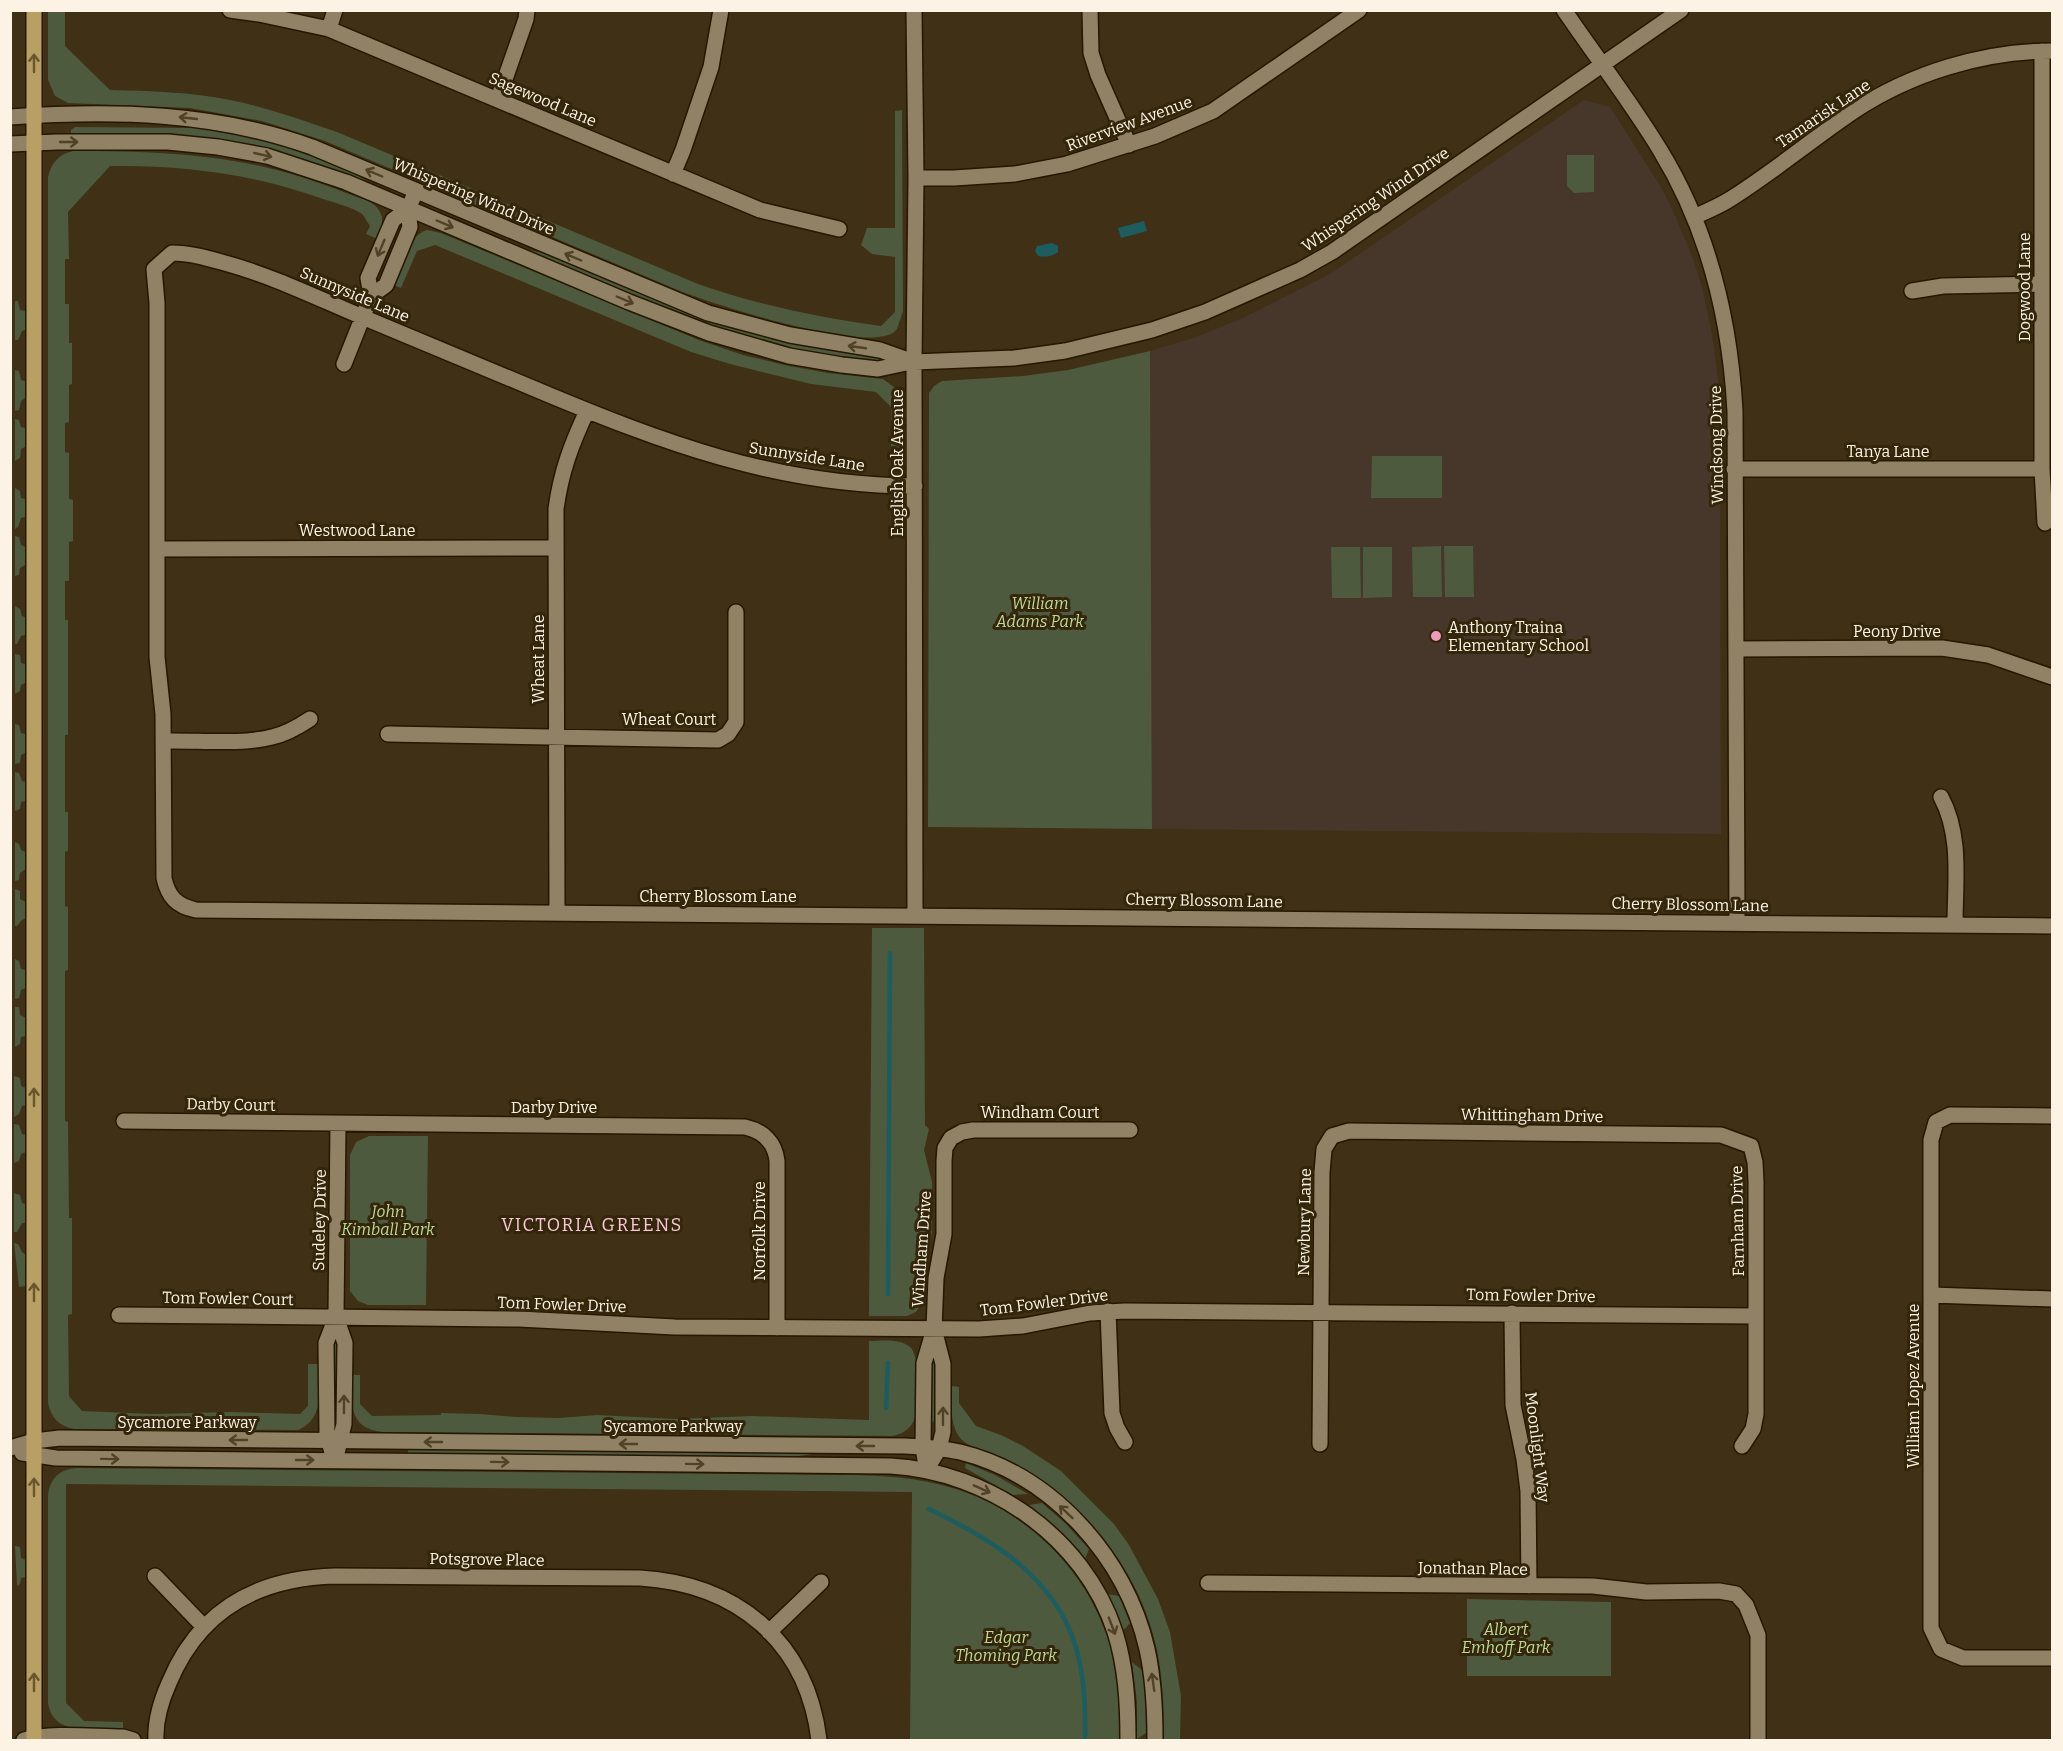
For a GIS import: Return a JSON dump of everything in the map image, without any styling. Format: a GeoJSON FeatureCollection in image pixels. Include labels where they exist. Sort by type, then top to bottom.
{"type":"FeatureCollection","features":[{"type":"Feature","properties":{"kind":"main road"},"geometry":{"type":"LineString","coordinates":[[31,1739],[34,1448],[34,10]]}},
{"type":"Feature","properties":{"kind":"street","name":"Sagewood Lane"},"geometry":{"type":"LineString","coordinates":[[230,10],[328,29],[760,210],[839,229]]}},
{"type":"Feature","properties":{"kind":"street"},"geometry":{"type":"LineString","coordinates":[[328,29],[335,10]]}},
{"type":"Feature","properties":{"kind":"street"},"geometry":{"type":"LineString","coordinates":[[498,99],[526,19],[527,10]]}},
{"type":"Feature","properties":{"kind":"street"},"geometry":{"type":"LineString","coordinates":[[673,174],[711,67],[721,10]]}},
{"type":"Feature","properties":{"kind":"street","name":"English Oak Avenue"},"geometry":{"type":"LineString","coordinates":[[914,10],[916,178],[915,915]]}},
{"type":"Feature","properties":{"kind":"street"},"geometry":{"type":"LineString","coordinates":[[1090,10],[1091,53],[1098,75],[1130,145]]}},
{"type":"Feature","properties":{"kind":"street","name":"Windsong Drive"},"geometry":{"type":"LineString","coordinates":[[1564,10],[1660,150],[1694,217],[1721,298],[1733,368],[1735,411],[1737,923]]}},
{"type":"Feature","properties":{"kind":"street","name":"Whispering Wind Drive"},"geometry":{"type":"LineString","coordinates":[[10,144],[168,142],[243,151],[289,162],[327,175],[667,318],[729,340],[789,356],[878,369],[914,362],[1014,358],[1065,351],[1152,330],[1205,312],[1300,270],[1332,252],[1681,10]]}},
{"type":"Feature","properties":{"kind":"street","name":"Riverview Avenue"},"geometry":{"type":"LineString","coordinates":[[916,178],[1014,174],[1067,164],[1130,145],[1213,111],[1352,12]]}},
{"type":"Feature","properties":{"kind":"street","name":"Tamarisk Lane"},"geometry":{"type":"LineString","coordinates":[[1694,217],[1727,201],[1856,110],[1915,79],[1957,65],[2003,55],[2047,51]]}},
{"type":"Feature","properties":{"kind":"street","name":"Dogwood Lane"},"geometry":{"type":"LineString","coordinates":[[2045,523],[2042,469],[2042,284],[2047,51]]}},
{"type":"Feature","properties":{"kind":"street","name":"Whispering Wind Drive"},"geometry":{"type":"LineString","coordinates":[[10,117],[151,115],[240,126],[312,147],[708,313],[800,338],[880,350],[914,362]]}},
{"type":"Feature","properties":{"kind":"street"},"geometry":{"type":"LineString","coordinates":[[344,364],[371,296],[368,278],[393,220],[408,209],[416,191]]}},
{"type":"Feature","properties":{"kind":"street","name":"Sunnyside Lane"},"geometry":{"type":"LineString","coordinates":[[164,741],[157,657],[157,303],[154,269],[171,253],[188,253],[238,267],[314,295],[587,411],[634,430],[717,458],[780,473],[855,483],[915,486]]}},
{"type":"Feature","properties":{"kind":"street"},"geometry":{"type":"LineString","coordinates":[[1912,291],[1943,286],[2042,284]]}},
{"type":"Feature","properties":{"kind":"street","name":"Wheat Lane"},"geometry":{"type":"LineString","coordinates":[[556,913],[556,509],[560,478],[572,443],[587,411]]}},
{"type":"Feature","properties":{"kind":"street","name":"Tanya Lane"},"geometry":{"type":"LineString","coordinates":[[1734,469],[2042,469]]}},
{"type":"Feature","properties":{"kind":"street","name":"Westwood Lane"},"geometry":{"type":"LineString","coordinates":[[157,549],[556,548]]}},
{"type":"Feature","properties":{"kind":"street","name":"Wheat Court"},"geometry":{"type":"LineString","coordinates":[[388,734],[556,735],[718,740],[728,734],[736,722],[736,612]]}},
{"type":"Feature","properties":{"kind":"street","name":"Peony Drive"},"geometry":{"type":"LineString","coordinates":[[1736,649],[1942,648],[1988,654],[2052,677]]}},
{"type":"Feature","properties":{"kind":"street"},"geometry":{"type":"LineString","coordinates":[[164,741],[251,740],[272,737],[291,731],[310,719]]}},
{"type":"Feature","properties":{"kind":"street","name":"Cherry Blossom Lane"},"geometry":{"type":"LineString","coordinates":[[164,741],[164,878],[167,890],[174,900],[184,908],[196,910],[2052,926]]}},
{"type":"Feature","properties":{"kind":"street"},"geometry":{"type":"LineString","coordinates":[[1941,797],[1949,812],[1955,841],[1955,925]]}},
{"type":"Feature","properties":{"kind":"street","name":"William Lopez Avenue"},"geometry":{"type":"LineString","coordinates":[[2052,1116],[1950,1115],[1936,1122],[1931,1140],[1931,1628],[1941,1649],[1963,1658],[2052,1658]]}},
{"type":"Feature","properties":{"kind":"street","name":"Darby Court"},"geometry":{"type":"LineString","coordinates":[[124,1121],[338,1124]]}},
{"type":"Feature","properties":{"kind":"street","name":"Darby Drive"},"geometry":{"type":"LineString","coordinates":[[338,1124],[745,1127],[754,1129],[767,1138]]}},
{"type":"Feature","properties":{"kind":"street","name":"Sudeley Drive"},"geometry":{"type":"LineString","coordinates":[[333,1460],[334,1441],[344,1424],[345,1342],[336,1317],[338,1124]]}},
{"type":"Feature","properties":{"kind":"street","name":"Windham Court"},"geometry":{"type":"LineString","coordinates":[[951,1138],[962,1132],[974,1130],[1130,1130]]}},
{"type":"Feature","properties":{"kind":"street","name":"Whittingham Drive"},"geometry":{"type":"LineString","coordinates":[[1332,1136],[1349,1131],[1721,1135],[1733,1138]]}},
{"type":"Feature","properties":{"kind":"street","name":"Newbury Lane"},"geometry":{"type":"LineString","coordinates":[[1320,1444],[1322,1172],[1324,1149],[1332,1136]]}},
{"type":"Feature","properties":{"kind":"street","name":"Norfolk Drive"},"geometry":{"type":"LineString","coordinates":[[767,1138],[773,1144],[777,1161],[777,1328]]}},
{"type":"Feature","properties":{"kind":"street","name":"Windham Drive"},"geometry":{"type":"LineString","coordinates":[[926,1470],[923,1447],[924,1363],[934,1329],[936,1278],[944,1225],[945,1148],[951,1138]]}},
{"type":"Feature","properties":{"kind":"street","name":"Farnham Drive"},"geometry":{"type":"LineString","coordinates":[[1733,1138],[1751,1146],[1755,1162],[1756,1316]]}},
{"type":"Feature","properties":{"kind":"street"},"geometry":{"type":"LineString","coordinates":[[1931,1295],[2052,1299]]}},
{"type":"Feature","properties":{"kind":"street"},"geometry":{"type":"LineString","coordinates":[[1108,1311],[1112,1413],[1125,1442]]}},
{"type":"Feature","properties":{"kind":"street","name":"Tom Fowler Drive"},"geometry":{"type":"LineString","coordinates":[[336,1317],[540,1320],[675,1327],[934,1329],[1001,1328],[1108,1311],[1756,1316]]}},
{"type":"Feature","properties":{"kind":"street","name":"Moonlight Way"},"geometry":{"type":"LineString","coordinates":[[1512,1313],[1512,1405],[1528,1491],[1529,1587]]}},
{"type":"Feature","properties":{"kind":"street","name":"Tom Fowler Court"},"geometry":{"type":"LineString","coordinates":[[119,1315],[336,1317]]}},
{"type":"Feature","properties":{"kind":"street"},"geometry":{"type":"LineString","coordinates":[[1742,1446],[1753,1429],[1756,1414],[1756,1316]]}},
{"type":"Feature","properties":{"kind":"street","name":"Windham Drive"},"geometry":{"type":"LineString","coordinates":[[926,1470],[939,1449],[943,1432],[943,1364],[934,1329]]}},
{"type":"Feature","properties":{"kind":"street","name":"Sycamore Parkway"},"geometry":{"type":"LineString","coordinates":[[10,1449],[34,1448],[56,1438],[923,1447],[960,1452],[986,1461],[1030,1483],[1066,1512],[1103,1552],[1130,1600],[1146,1647],[1154,1689],[1155,1740]]}},
{"type":"Feature","properties":{"kind":"street","name":"Sycamore Parkway"},"geometry":{"type":"LineString","coordinates":[[34,1448],[56,1458],[878,1466],[926,1470],[962,1480],[1011,1504],[1048,1532],[1073,1558],[1091,1582],[1114,1630],[1122,1657],[1126,1686],[1128,1740]]}},
{"type":"Feature","properties":{"kind":"street"},"geometry":{"type":"LineString","coordinates":[[155,1576],[204,1627]]}},
{"type":"Feature","properties":{"kind":"street","name":"Potsgrove Place"},"geometry":{"type":"LineString","coordinates":[[156,1740],[157,1722],[173,1672],[191,1641],[204,1627],[218,1614],[251,1593],[288,1580],[312,1576],[628,1578],[661,1580],[700,1589],[732,1603],[757,1620],[790,1657],[808,1689],[819,1740]]}},
{"type":"Feature","properties":{"kind":"street"},"geometry":{"type":"LineString","coordinates":[[769,1632],[821,1582]]}},
{"type":"Feature","properties":{"kind":"street","name":"Jonathan Place"},"geometry":{"type":"LineString","coordinates":[[1208,1583],[1593,1587],[1646,1592],[1719,1590],[1736,1594],[1746,1605],[1758,1635],[1758,1740]]}},
{"type":"Feature","properties":{"kind":"street"},"geometry":{"type":"LineString","coordinates":[[31,1739],[123,1737],[133,1740]]}},
{"type":"Feature","properties":{"kind":"shaded area","name":"Anthony Traina Elementary School"},"geometry":{"type":"Polygon","coordinates":[[[1584,100],[1610,107],[1659,184],[1671,206],[1694,261],[1712,334],[1718,379],[1720,444],[1721,834],[1152,829],[1150,351],[1196,337],[1243,318],[1330,274],[1584,100]]]}},
{"type":"Feature","properties":{"kind":"green space"},"geometry":{"type":"Polygon","coordinates":[[[48,11],[65,11],[65,46],[110,90],[155,91],[215,97],[284,114],[337,132],[698,284],[788,310],[881,326],[895,312],[895,257],[872,254],[861,245],[867,228],[895,228],[895,111],[902,110],[903,311],[897,329],[893,333],[876,337],[851,336],[821,332],[724,306],[680,291],[325,141],[262,121],[190,108],[68,103],[55,96],[48,80],[48,11]]]}},
{"type":"Feature","properties":{"kind":"green space"},"geometry":{"type":"Polygon","coordinates":[[[204,126],[273,138],[353,172],[378,189],[307,163],[71,135],[71,130],[75,127],[191,128],[204,126]]]}},
{"type":"Feature","properties":{"kind":"green space"},"geometry":{"type":"Polygon","coordinates":[[[73,151],[178,154],[245,163],[312,180],[364,199],[372,203],[382,216],[377,239],[366,234],[370,226],[363,215],[343,205],[297,190],[245,177],[192,169],[138,166],[110,166],[68,212],[69,259],[65,259],[65,304],[69,304],[72,384],[69,385],[69,422],[65,423],[65,452],[69,453],[69,499],[73,500],[73,541],[69,542],[69,581],[65,581],[65,620],[68,620],[65,812],[68,812],[68,851],[65,852],[65,906],[68,907],[68,970],[65,971],[65,1121],[68,1122],[69,1218],[72,1218],[72,1314],[68,1315],[69,1396],[82,1411],[153,1414],[230,1412],[300,1414],[308,1406],[308,1364],[319,1364],[317,1411],[307,1425],[298,1430],[74,1429],[64,1426],[57,1420],[51,1413],[48,1403],[48,177],[56,160],[73,151]]]}},
{"type":"Feature","properties":{"kind":"green space"},"geometry":{"type":"Polygon","coordinates":[[[1567,155],[1594,155],[1594,192],[1574,193],[1567,186],[1567,155]]]}},
{"type":"Feature","properties":{"kind":"green space"},"geometry":{"type":"Polygon","coordinates":[[[427,230],[441,233],[699,340],[743,355],[828,373],[883,379],[898,390],[901,397],[903,447],[891,446],[891,407],[876,392],[811,384],[691,352],[435,245],[417,251],[401,288],[394,285],[410,245],[420,233],[427,230]]]}},
{"type":"Feature","properties":{"kind":"green space"},"geometry":{"type":"Polygon","coordinates":[[[523,249],[554,255],[682,307],[879,354],[884,362],[881,364],[794,352],[712,330],[522,251],[523,249]]]}},
{"type":"Feature","properties":{"kind":"green space"},"geometry":{"type":"Polygon","coordinates":[[[15,301],[18,301],[20,310],[25,311],[25,330],[22,331],[18,340],[15,340],[15,301]]]}},
{"type":"Feature","properties":{"kind":"green space","name":"William Adams Park"},"geometry":{"type":"Polygon","coordinates":[[[1150,351],[1152,829],[928,827],[929,393],[942,381],[1023,376],[1068,370],[1150,351]]]}},
{"type":"Feature","properties":{"kind":"green space"},"geometry":{"type":"Polygon","coordinates":[[[15,370],[19,371],[21,380],[25,381],[25,398],[21,401],[19,410],[15,411],[15,370]]]}},
{"type":"Feature","properties":{"kind":"green space"},"geometry":{"type":"Polygon","coordinates":[[[15,419],[19,420],[21,427],[25,428],[25,447],[21,449],[20,458],[15,461],[15,419]]]}},
{"type":"Feature","properties":{"kind":"green space"},"geometry":{"type":"Polygon","coordinates":[[[1372,456],[1442,456],[1442,498],[1371,498],[1372,456]]]}},
{"type":"Feature","properties":{"kind":"green space"},"geometry":{"type":"Polygon","coordinates":[[[15,488],[20,491],[21,498],[25,499],[25,517],[21,518],[15,529],[15,488]]]}},
{"type":"Feature","properties":{"kind":"green space"},"geometry":{"type":"Polygon","coordinates":[[[15,536],[19,537],[21,545],[25,547],[25,565],[20,568],[19,575],[15,576],[15,536]]]}},
{"type":"Feature","properties":{"kind":"green space"},"geometry":{"type":"Polygon","coordinates":[[[1441,546],[1442,597],[1413,597],[1412,547],[1441,546]]]}},
{"type":"Feature","properties":{"kind":"green space"},"geometry":{"type":"Polygon","coordinates":[[[1444,546],[1473,546],[1474,597],[1445,597],[1444,546]]]}},
{"type":"Feature","properties":{"kind":"green space"},"geometry":{"type":"Polygon","coordinates":[[[1331,547],[1360,547],[1361,598],[1332,598],[1331,547]]]}},
{"type":"Feature","properties":{"kind":"green space"},"geometry":{"type":"Polygon","coordinates":[[[1363,547],[1392,547],[1392,597],[1363,598],[1363,547]]]}},
{"type":"Feature","properties":{"kind":"green space"},"geometry":{"type":"Polygon","coordinates":[[[15,606],[25,617],[25,635],[21,636],[17,644],[15,644],[15,606]]]}},
{"type":"Feature","properties":{"kind":"green space"},"geometry":{"type":"Polygon","coordinates":[[[15,654],[20,655],[21,663],[25,664],[25,683],[15,694],[15,654]]]}},
{"type":"Feature","properties":{"kind":"green space"},"geometry":{"type":"Polygon","coordinates":[[[15,724],[19,725],[21,733],[25,734],[25,753],[21,755],[20,763],[15,764],[15,724]]]}},
{"type":"Feature","properties":{"kind":"green space"},"geometry":{"type":"Polygon","coordinates":[[[15,772],[19,773],[22,781],[26,782],[26,801],[21,802],[20,809],[15,811],[15,772]]]}},
{"type":"Feature","properties":{"kind":"green space"},"geometry":{"type":"Polygon","coordinates":[[[15,842],[19,844],[21,850],[26,852],[26,869],[20,873],[19,880],[15,881],[15,842]]]}},
{"type":"Feature","properties":{"kind":"green space"},"geometry":{"type":"Polygon","coordinates":[[[15,889],[20,891],[20,899],[26,902],[26,918],[17,926],[15,926],[15,889]]]}},
{"type":"Feature","properties":{"kind":"green space"},"geometry":{"type":"Polygon","coordinates":[[[872,928],[924,928],[925,1125],[929,1129],[924,1150],[932,1182],[932,1232],[922,1303],[916,1312],[907,1316],[869,1316],[872,928]]]}},
{"type":"Feature","properties":{"kind":"green space"},"geometry":{"type":"Polygon","coordinates":[[[15,959],[19,961],[21,969],[26,970],[26,988],[21,990],[19,998],[15,999],[15,959]]]}},
{"type":"Feature","properties":{"kind":"green space"},"geometry":{"type":"Polygon","coordinates":[[[15,1007],[19,1007],[20,1015],[26,1018],[26,1036],[21,1037],[20,1044],[15,1047],[15,1007]]]}},
{"type":"Feature","properties":{"kind":"green space"},"geometry":{"type":"Polygon","coordinates":[[[14,1076],[20,1078],[21,1086],[26,1088],[26,1105],[22,1106],[19,1114],[14,1117],[14,1076]]]}},
{"type":"Feature","properties":{"kind":"green space"},"geometry":{"type":"Polygon","coordinates":[[[14,1124],[19,1125],[22,1134],[26,1135],[26,1152],[21,1154],[19,1161],[14,1163],[14,1124]]]}},
{"type":"Feature","properties":{"kind":"green space","name":"John Kimball Park"},"geometry":{"type":"Polygon","coordinates":[[[369,1136],[428,1136],[426,1305],[368,1305],[358,1301],[350,1291],[350,1155],[356,1142],[369,1136]]]}},
{"type":"Feature","properties":{"kind":"green space"},"geometry":{"type":"Polygon","coordinates":[[[14,1193],[20,1195],[22,1203],[26,1204],[26,1223],[22,1223],[17,1232],[14,1232],[14,1193]]]}},
{"type":"Feature","properties":{"kind":"green space"},"geometry":{"type":"Polygon","coordinates":[[[14,1243],[18,1244],[26,1255],[26,1286],[19,1287],[14,1243]]]}},
{"type":"Feature","properties":{"kind":"green space"},"geometry":{"type":"Polygon","coordinates":[[[869,1341],[901,1342],[914,1352],[918,1372],[915,1418],[908,1429],[893,1436],[383,1432],[363,1426],[357,1420],[352,1404],[352,1375],[360,1375],[360,1404],[372,1416],[441,1415],[441,1413],[559,1418],[597,1415],[675,1419],[752,1416],[869,1420],[869,1341]]]}},
{"type":"Feature","properties":{"kind":"green space"},"geometry":{"type":"Polygon","coordinates":[[[338,1342],[337,1417],[334,1417],[333,1344],[338,1342]]]}},
{"type":"Feature","properties":{"kind":"green space"},"geometry":{"type":"Polygon","coordinates":[[[933,1362],[936,1365],[933,1423],[930,1416],[931,1365],[933,1362]]]}},
{"type":"Feature","properties":{"kind":"green space"},"geometry":{"type":"Polygon","coordinates":[[[952,1386],[959,1387],[959,1403],[976,1426],[1023,1446],[1061,1471],[1114,1524],[1129,1545],[1158,1599],[1170,1632],[1181,1696],[1180,1740],[1164,1740],[1163,1695],[1157,1650],[1140,1599],[1114,1552],[1079,1512],[1059,1494],[1018,1467],[973,1447],[961,1439],[953,1421],[952,1386]]]}},
{"type":"Feature","properties":{"kind":"green space"},"geometry":{"type":"Polygon","coordinates":[[[408,1446],[812,1450],[812,1454],[787,1458],[408,1456],[408,1446]]]}},
{"type":"Feature","properties":{"kind":"green space"},"geometry":{"type":"Polygon","coordinates":[[[966,1463],[995,1475],[1028,1494],[1013,1495],[965,1468],[966,1463]]]}},
{"type":"Feature","properties":{"kind":"green space","name":"Edgar Thoming Park"},"geometry":{"type":"Polygon","coordinates":[[[77,1468],[854,1475],[898,1478],[942,1485],[986,1501],[1013,1517],[1039,1536],[1062,1558],[1081,1584],[1097,1611],[1109,1641],[1117,1681],[1119,1740],[910,1740],[912,1492],[66,1484],[66,1703],[84,1721],[123,1722],[123,1728],[77,1729],[58,1722],[48,1703],[48,1495],[51,1484],[61,1472],[77,1468]]]}},
{"type":"Feature","properties":{"kind":"green space"},"geometry":{"type":"Polygon","coordinates":[[[1042,1503],[1089,1549],[1085,1559],[1054,1526],[1029,1505],[1042,1503]]]}},
{"type":"Feature","properties":{"kind":"green space"},"geometry":{"type":"Polygon","coordinates":[[[15,1546],[20,1547],[21,1558],[26,1560],[26,1577],[21,1578],[17,1586],[15,1546]]]}},
{"type":"Feature","properties":{"kind":"green space"},"geometry":{"type":"Polygon","coordinates":[[[1107,1594],[1119,1596],[1130,1623],[1123,1631],[1107,1594]]]}},
{"type":"Feature","properties":{"kind":"green space","name":"Albert Emhoff Park"},"geometry":{"type":"Polygon","coordinates":[[[1467,1599],[1611,1602],[1611,1676],[1467,1676],[1467,1599]]]}},
{"type":"Feature","properties":{"kind":"green space"},"geometry":{"type":"Polygon","coordinates":[[[1132,1662],[1143,1671],[1146,1705],[1146,1733],[1137,1739],[1137,1702],[1132,1662]]]}},
{"type":"Feature","properties":{"kind":"water"},"geometry":{"type":"Polygon","coordinates":[[[1144,221],[1147,231],[1121,238],[1118,228],[1144,221]]]}},
{"type":"Feature","properties":{"kind":"water"},"geometry":{"type":"Polygon","coordinates":[[[1052,243],[1058,246],[1058,252],[1048,256],[1038,256],[1035,251],[1037,246],[1052,243]]]}},
{"type":"Feature","properties":{"kind":"waterway"},"geometry":{"type":"LineString","coordinates":[[888,1294],[890,953]]}},
{"type":"Feature","properties":{"kind":"waterway"},"geometry":{"type":"LineString","coordinates":[[886,1408],[888,1363]]}},
{"type":"Feature","properties":{"kind":"waterway"},"geometry":{"type":"LineString","coordinates":[[929,1509],[969,1530],[1008,1555],[1025,1569],[1055,1604],[1073,1637],[1077,1652],[1084,1696],[1085,1740]]}},
{"type":"Feature","properties":{"kind":"place","name":"Anthony Traina Elementary School"},"geometry":{"type":"Point","coordinates":[1436,636]}},
{"type":"Feature","properties":{"kind":"district","name":"VICTORIA GREENS"},"geometry":{"type":"Point","coordinates":[592,1225]}}]}
